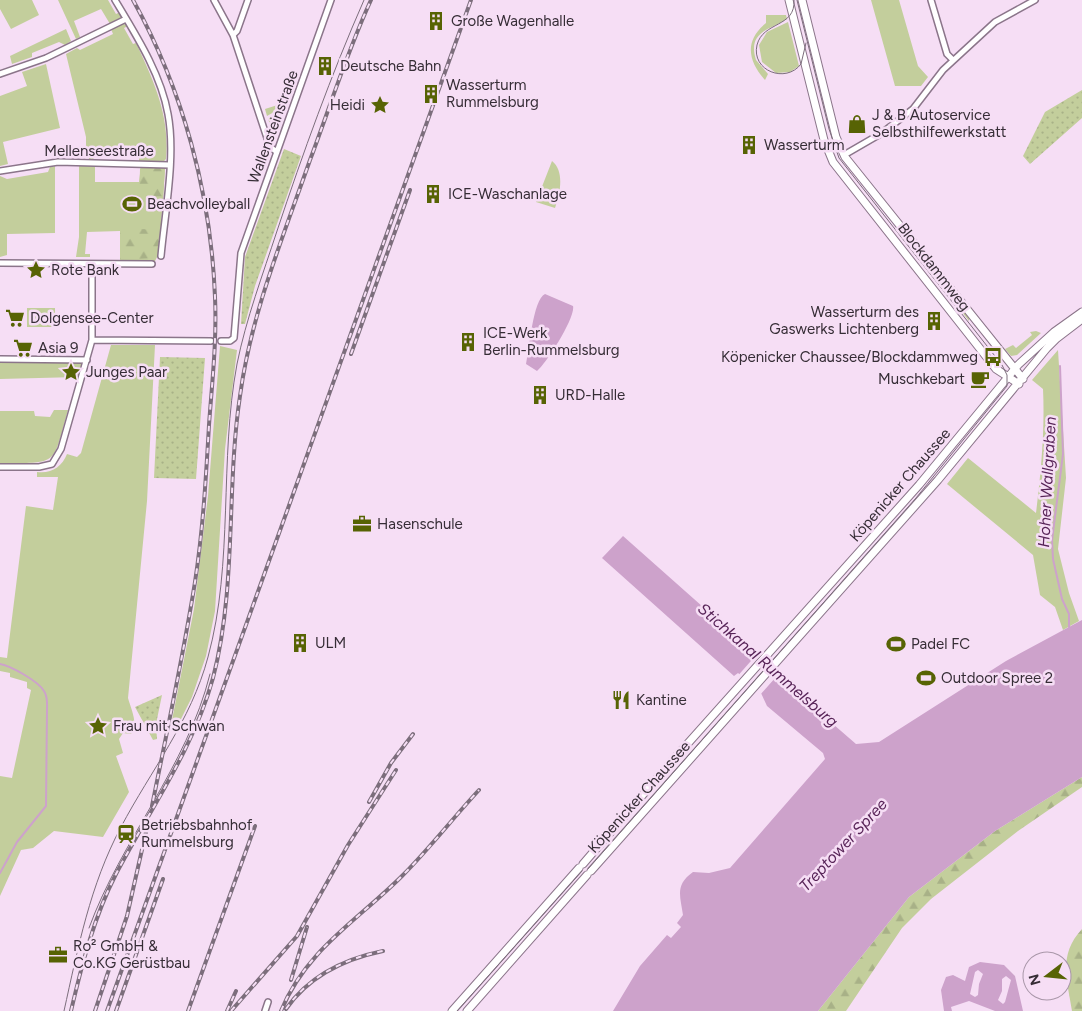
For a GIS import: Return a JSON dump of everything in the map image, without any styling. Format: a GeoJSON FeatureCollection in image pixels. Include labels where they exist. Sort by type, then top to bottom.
{"type":"FeatureCollection","features":[{"type":"Feature","properties":{"kind":"main road","name":"Blockdammweg"},"geometry":{"type":"LineString","coordinates":[[789,0],[824,140],[833,162],[996,369],[1008,378],[1021,381]]}},
{"type":"Feature","properties":{"kind":"main road","name":"Blockdammweg"},"geometry":{"type":"LineString","coordinates":[[802,0],[836,137],[844,156],[1021,381]]}},
{"type":"Feature","properties":{"kind":"main road"},"geometry":{"type":"LineString","coordinates":[[833,162],[844,156]]}},
{"type":"Feature","properties":{"kind":"main road"},"geometry":{"type":"LineString","coordinates":[[1055,336],[1082,312]]}},
{"type":"Feature","properties":{"kind":"main road"},"geometry":{"type":"LineString","coordinates":[[1055,336],[1082,319]]}},
{"type":"Feature","properties":{"kind":"main road","name":"Köpenicker Chaussee"},"geometry":{"type":"LineString","coordinates":[[452,1011],[665,769],[739,688],[814,600],[920,485],[1014,370],[1055,336]]}},
{"type":"Feature","properties":{"kind":"main road","name":"Köpenicker Chaussee"},"geometry":{"type":"LineString","coordinates":[[466,1011],[938,480],[1021,381],[1055,336]]}},
{"type":"Feature","properties":{"kind":"street"},"geometry":{"type":"LineString","coordinates":[[115,0],[146,56],[165,101],[170,128],[169,165],[161,256]]}},
{"type":"Feature","properties":{"kind":"street"},"geometry":{"type":"LineString","coordinates":[[214,0],[233,35],[270,147],[277,152]]}},
{"type":"Feature","properties":{"kind":"street"},"geometry":{"type":"LineString","coordinates":[[233,35],[237,31],[248,0]]}},
{"type":"Feature","properties":{"kind":"street","name":"Wallensteinstraße"},"geometry":{"type":"LineString","coordinates":[[221,341],[230,341],[234,338],[239,259],[331,0]]}},
{"type":"Feature","properties":{"kind":"street"},"geometry":{"type":"LineString","coordinates":[[932,0],[948,54],[953,60]]}},
{"type":"Feature","properties":{"kind":"street"},"geometry":{"type":"LineString","coordinates":[[844,156],[882,133],[913,109],[953,60],[995,22],[1035,0]]}},
{"type":"Feature","properties":{"kind":"street"},"geometry":{"type":"LineString","coordinates":[[0,74],[46,58],[85,41],[126,19]]}},
{"type":"Feature","properties":{"kind":"street","name":"Mellenseestraße"},"geometry":{"type":"LineString","coordinates":[[0,171],[48,163],[97,161],[169,165]]}},
{"type":"Feature","properties":{"kind":"street"},"geometry":{"type":"LineString","coordinates":[[0,263],[152,264]]}},
{"type":"Feature","properties":{"kind":"street"},"geometry":{"type":"LineString","coordinates":[[0,467],[39,467],[52,464],[57,457],[92,340],[92,264]]}},
{"type":"Feature","properties":{"kind":"street"},"geometry":{"type":"LineString","coordinates":[[92,340],[211,340]]}},
{"type":"Feature","properties":{"kind":"street"},"geometry":{"type":"LineString","coordinates":[[0,359],[87,360]]}},
{"type":"Feature","properties":{"kind":"street"},"geometry":{"type":"LineString","coordinates":[[265,1011],[268,1002]]}},
{"type":"Feature","properties":{"kind":"green space"},"geometry":{"type":"Polygon","coordinates":[[[0,0],[32,0],[39,15],[11,29],[0,9],[0,0]]]}},
{"type":"Feature","properties":{"kind":"green space"},"geometry":{"type":"Polygon","coordinates":[[[58,0],[108,0],[116,14],[120,12],[122,17],[113,24],[110,24],[101,9],[74,21],[80,37],[76,39],[58,0]]]}},
{"type":"Feature","properties":{"kind":"green space"},"geometry":{"type":"Polygon","coordinates":[[[871,0],[899,0],[918,66],[928,77],[921,86],[895,86],[871,0]]]}},
{"type":"Feature","properties":{"kind":"green space"},"geometry":{"type":"Polygon","coordinates":[[[766,15],[786,15],[787,19],[767,29],[757,37],[754,50],[756,60],[768,74],[765,80],[755,66],[751,51],[754,37],[766,23],[766,15]]]}},
{"type":"Feature","properties":{"kind":"green space"},"geometry":{"type":"Polygon","coordinates":[[[788,22],[799,66],[790,72],[776,73],[762,62],[759,45],[767,32],[788,22]]]}},
{"type":"Feature","properties":{"kind":"green space"},"geometry":{"type":"Polygon","coordinates":[[[122,23],[128,26],[124,28],[133,44],[136,43],[159,99],[166,128],[167,143],[166,159],[163,162],[139,161],[139,155],[96,155],[93,159],[89,159],[89,156],[86,156],[86,137],[66,54],[77,48],[80,50],[113,34],[111,29],[122,23]]]}},
{"type":"Feature","properties":{"kind":"green space"},"geometry":{"type":"Polygon","coordinates":[[[66,29],[71,41],[65,45],[59,42],[32,53],[32,57],[12,64],[10,56],[66,29]]]}},
{"type":"Feature","properties":{"kind":"green space"},"geometry":{"type":"Polygon","coordinates":[[[46,64],[60,128],[3,142],[8,164],[0,166],[0,96],[27,86],[22,72],[46,64]]]}},
{"type":"Feature","properties":{"kind":"green space"},"geometry":{"type":"Polygon","coordinates":[[[1082,90],[1082,118],[1030,164],[1023,156],[1045,112],[1082,90]]]}},
{"type":"Feature","properties":{"kind":"green space"},"geometry":{"type":"Polygon","coordinates":[[[287,102],[274,140],[268,118],[276,117],[274,112],[267,116],[265,109],[287,102]]]}},
{"type":"Feature","properties":{"kind":"green space"},"geometry":{"type":"Polygon","coordinates":[[[284,149],[301,156],[255,286],[245,324],[241,324],[245,257],[284,149]]]}},
{"type":"Feature","properties":{"kind":"green space"},"geometry":{"type":"Polygon","coordinates":[[[552,161],[559,171],[560,177],[560,190],[555,208],[536,202],[552,161]]]}},
{"type":"Feature","properties":{"kind":"green space"},"geometry":{"type":"Polygon","coordinates":[[[143,165],[165,168],[163,202],[139,201],[140,169],[143,165]]]}},
{"type":"Feature","properties":{"kind":"green space"},"geometry":{"type":"Polygon","coordinates":[[[55,166],[55,233],[7,234],[7,255],[0,257],[0,176],[7,179],[48,172],[50,167],[55,166]]]}},
{"type":"Feature","properties":{"kind":"green space"},"geometry":{"type":"Polygon","coordinates":[[[79,166],[95,166],[95,182],[139,182],[141,166],[165,168],[159,253],[155,261],[120,262],[120,231],[87,232],[85,254],[90,254],[90,257],[76,257],[79,237],[79,166]]]}},
{"type":"Feature","properties":{"kind":"green space"},"geometry":{"type":"Polygon","coordinates":[[[141,229],[161,230],[156,258],[120,260],[120,231],[140,232],[141,229]]]}},
{"type":"Feature","properties":{"kind":"green space"},"geometry":{"type":"Polygon","coordinates":[[[917,252],[969,318],[969,321],[915,253],[917,252]]]}},
{"type":"Feature","properties":{"kind":"green space"},"geometry":{"type":"Polygon","coordinates":[[[27,308],[55,308],[55,327],[27,327],[27,308]]]}},
{"type":"Feature","properties":{"kind":"green space"},"geometry":{"type":"Polygon","coordinates":[[[1036,331],[1041,333],[1017,355],[1011,356],[1005,349],[1013,345],[1016,348],[1032,335],[1030,332],[1036,331]]]}},
{"type":"Feature","properties":{"kind":"green space"},"geometry":{"type":"Polygon","coordinates":[[[111,345],[155,345],[147,501],[128,698],[134,717],[134,726],[131,734],[123,733],[119,739],[123,753],[116,756],[129,792],[103,837],[54,831],[33,848],[21,850],[0,896],[0,776],[12,778],[31,690],[27,688],[27,682],[10,677],[10,673],[0,671],[0,657],[7,658],[26,506],[53,510],[58,477],[37,477],[37,472],[47,472],[55,469],[62,463],[67,454],[77,457],[81,453],[111,345]]]}},
{"type":"Feature","properties":{"kind":"green space"},"geometry":{"type":"Polygon","coordinates":[[[220,346],[237,350],[225,449],[215,611],[206,656],[192,697],[177,727],[174,728],[172,720],[194,609],[208,496],[220,346]]]}},
{"type":"Feature","properties":{"kind":"green space"},"geometry":{"type":"Polygon","coordinates":[[[1058,350],[1066,478],[1058,549],[1069,593],[1079,621],[1063,630],[1055,607],[1040,595],[1033,555],[947,484],[968,458],[1036,513],[1042,451],[1043,389],[1032,380],[1058,350]]]}},
{"type":"Feature","properties":{"kind":"green space"},"geometry":{"type":"Polygon","coordinates":[[[160,357],[205,358],[196,479],[154,478],[160,357]]]}},
{"type":"Feature","properties":{"kind":"green space"},"geometry":{"type":"Polygon","coordinates":[[[0,361],[82,361],[78,377],[0,379],[0,361]]]}},
{"type":"Feature","properties":{"kind":"green space"},"geometry":{"type":"Polygon","coordinates":[[[54,410],[68,410],[59,442],[51,458],[34,463],[0,463],[0,411],[34,411],[35,416],[50,417],[54,410]]]}},
{"type":"Feature","properties":{"kind":"green space"},"geometry":{"type":"Polygon","coordinates":[[[162,695],[156,724],[157,739],[153,740],[135,707],[162,695]]]}},
{"type":"Feature","properties":{"kind":"green space"},"geometry":{"type":"Polygon","coordinates":[[[1082,777],[1082,787],[1018,831],[931,899],[902,928],[846,1011],[818,1011],[909,897],[995,831],[1082,777]]]}},
{"type":"Feature","properties":{"kind":"green space"},"geometry":{"type":"Polygon","coordinates":[[[1082,929],[1082,1011],[1072,1011],[1070,1001],[1072,1001],[1072,951],[1069,951],[1074,939],[1082,929]]]}},
{"type":"Feature","properties":{"kind":"water"},"geometry":{"type":"Polygon","coordinates":[[[545,294],[573,306],[573,312],[560,340],[537,371],[526,364],[537,305],[545,294]]]}},
{"type":"Feature","properties":{"kind":"water","name":"Treptower Spree"},"geometry":{"type":"Polygon","coordinates":[[[623,536],[756,654],[751,659],[775,680],[788,685],[856,744],[879,742],[1006,661],[1082,620],[1082,777],[995,831],[909,897],[818,1011],[613,1011],[640,966],[667,935],[671,938],[681,927],[677,923],[683,915],[680,891],[683,881],[693,872],[709,873],[730,868],[825,759],[823,753],[767,706],[761,693],[738,673],[734,676],[602,558],[623,536]]]}},
{"type":"Feature","properties":{"kind":"water"},"geometry":{"type":"Polygon","coordinates":[[[980,962],[1004,965],[1015,976],[1023,1011],[995,1011],[969,1001],[951,1007],[952,1011],[944,1011],[941,990],[946,977],[953,975],[965,981],[969,967],[980,962]],[[978,970],[975,972],[970,994],[975,997],[978,995],[979,984],[983,974],[978,970]],[[1006,976],[1002,979],[1002,991],[998,1000],[1003,1004],[1011,980],[1006,976]]]}},
{"type":"Feature","properties":{"kind":"pier"},"geometry":{"type":"Polygon","coordinates":[[[758,653],[755,659],[776,677],[759,696],[738,676],[735,679],[758,653]]]}},
{"type":"Feature","properties":{"kind":"waterway","name":"Hoher Wallgraben"},"geometry":{"type":"LineString","coordinates":[[1060,366],[1063,454],[1052,540],[1053,559],[1062,599],[1069,614],[1069,627]]}},
{"type":"Feature","properties":{"kind":"waterway"},"geometry":{"type":"LineString","coordinates":[[0,664],[17,671],[36,683],[41,687],[47,698],[46,806],[17,842],[0,873]]}},
{"type":"Feature","properties":{"kind":"tram line"},"geometry":{"type":"LineString","coordinates":[[64,1011],[86,917],[101,871],[121,827],[181,724],[201,680],[208,657],[221,585],[232,400],[237,364],[245,330],[307,143],[364,0]]}},
{"type":"Feature","properties":{"kind":"tram line"},"geometry":{"type":"LineString","coordinates":[[794,0],[790,15],[760,37],[757,45],[759,62],[764,68],[779,74],[795,70],[801,64],[806,43]]}},
{"type":"Feature","properties":{"kind":"tram line"},"geometry":{"type":"LineString","coordinates":[[588,869],[916,498],[1007,386],[1007,375],[1002,365],[839,158],[829,129],[797,0]]}},
{"type":"Feature","properties":{"kind":"tram line"},"geometry":{"type":"LineString","coordinates":[[89,928],[118,864],[186,741],[200,708],[210,674]]}},
{"type":"Feature","properties":{"kind":"tram line"},"geometry":{"type":"LineString","coordinates":[[457,1011],[582,871]]}},
{"type":"Feature","properties":{"kind":"railway"},"geometry":{"type":"LineString","coordinates":[[133,0],[151,34],[166,70],[180,106],[191,144],[208,220],[215,297],[214,361],[198,562],[180,666],[152,806]]}},
{"type":"Feature","properties":{"kind":"railway"},"geometry":{"type":"LineString","coordinates":[[71,1011],[89,941],[108,890],[182,755],[194,730],[213,678],[225,608],[233,466],[245,365],[260,306],[279,247],[346,60],[371,0]]}},
{"type":"Feature","properties":{"kind":"railway"},"geometry":{"type":"LineString","coordinates":[[107,1011],[471,0]]}},
{"type":"Feature","properties":{"kind":"railway"},"geometry":{"type":"LineString","coordinates":[[351,354],[410,190]]}},
{"type":"Feature","properties":{"kind":"railway"},"geometry":{"type":"LineString","coordinates":[[369,802],[391,763],[413,734]]}},
{"type":"Feature","properties":{"kind":"railway"},"geometry":{"type":"LineString","coordinates":[[231,1011],[297,936],[348,845],[396,770]]}},
{"type":"Feature","properties":{"kind":"railway"},"geometry":{"type":"LineString","coordinates":[[281,1011],[304,970],[318,953],[402,876],[479,790]]}},
{"type":"Feature","properties":{"kind":"railway"},"geometry":{"type":"LineString","coordinates":[[95,1011],[127,916],[148,823]]}},
{"type":"Feature","properties":{"kind":"railway"},"geometry":{"type":"LineString","coordinates":[[188,1011],[255,826]]}},
{"type":"Feature","properties":{"kind":"railway"},"geometry":{"type":"LineString","coordinates":[[116,1011],[163,879]]}},
{"type":"Feature","properties":{"kind":"railway"},"geometry":{"type":"LineString","coordinates":[[291,980],[307,927]]}},
{"type":"Feature","properties":{"kind":"railway"},"geometry":{"type":"LineString","coordinates":[[286,1009],[305,987],[328,971],[341,964],[383,951]]}},
{"type":"Feature","properties":{"kind":"railway"},"geometry":{"type":"LineString","coordinates":[[227,1011],[236,991]]}},
{"type":"Feature","properties":{"kind":"place","name":"Große Wagenhalle"},"geometry":{"type":"Point","coordinates":[436,21]}},
{"type":"Feature","properties":{"kind":"place","name":"Deutsche Bahn"},"geometry":{"type":"Point","coordinates":[325,66]}},
{"type":"Feature","properties":{"kind":"place","name":"Wasserturm Rummelsburg"},"geometry":{"type":"Point","coordinates":[431,94]}},
{"type":"Feature","properties":{"kind":"place","name":"Heidi"},"geometry":{"type":"Point","coordinates":[380,105]}},
{"type":"Feature","properties":{"kind":"place","name":"J & B Autoservice Selbsthilfewerkstatt"},"geometry":{"type":"Point","coordinates":[857,124]}},
{"type":"Feature","properties":{"kind":"place","name":"Wasserturm"},"geometry":{"type":"Point","coordinates":[749,145]}},
{"type":"Feature","properties":{"kind":"place","name":"ICE-Waschanlage"},"geometry":{"type":"Point","coordinates":[433,194]}},
{"type":"Feature","properties":{"kind":"place","name":"Beachvolleyball"},"geometry":{"type":"Point","coordinates":[132,204]}},
{"type":"Feature","properties":{"kind":"place","name":"Rote Bank"},"geometry":{"type":"Point","coordinates":[36,270]}},
{"type":"Feature","properties":{"kind":"place","name":"Dolgensee-Center"},"geometry":{"type":"Point","coordinates":[15,318]}},
{"type":"Feature","properties":{"kind":"place","name":"Wasserturm des Gaswerks Lichtenberg"},"geometry":{"type":"Point","coordinates":[934,321]}},
{"type":"Feature","properties":{"kind":"place","name":"ICE-Werk Berlin-Rummelsburg"},"geometry":{"type":"Point","coordinates":[468,342]}},
{"type":"Feature","properties":{"kind":"place","name":"Asia 9"},"geometry":{"type":"Point","coordinates":[23,348]}},
{"type":"Feature","properties":{"kind":"place","name":"Köpenicker Chaussee/Blockdammweg"},"geometry":{"type":"Point","coordinates":[993,357]}},
{"type":"Feature","properties":{"kind":"place","name":"Junges Paar"},"geometry":{"type":"Point","coordinates":[71,372]}},
{"type":"Feature","properties":{"kind":"place","name":"Muschkebart"},"geometry":{"type":"Point","coordinates":[980,379]}},
{"type":"Feature","properties":{"kind":"place","name":"URD-Halle"},"geometry":{"type":"Point","coordinates":[540,395]}},
{"type":"Feature","properties":{"kind":"place","name":"Hasenschule"},"geometry":{"type":"Point","coordinates":[362,524]}},
{"type":"Feature","properties":{"kind":"place","name":"ULM"},"geometry":{"type":"Point","coordinates":[300,643]}},
{"type":"Feature","properties":{"kind":"place","name":"Padel FC"},"geometry":{"type":"Point","coordinates":[896,644]}},
{"type":"Feature","properties":{"kind":"place","name":"Outdoor Spree 2"},"geometry":{"type":"Point","coordinates":[926,678]}},
{"type":"Feature","properties":{"kind":"place","name":"Kantine"},"geometry":{"type":"Point","coordinates":[621,700]}},
{"type":"Feature","properties":{"kind":"place","name":"Frau mit Schwan"},"geometry":{"type":"Point","coordinates":[98,726]}},
{"type":"Feature","properties":{"kind":"place","name":"Betriebsbahnhof Rummelsburg"},"geometry":{"type":"Point","coordinates":[126,834]}},
{"type":"Feature","properties":{"kind":"place","name":"Ro² GmbH & Co.KG Gerüstbau"},"geometry":{"type":"Point","coordinates":[58,955]}},
{"type":"Feature","properties":{"kind":"water label","name":"Stichkanal Rummelsburg"},"geometry":{"type":"Point","coordinates":[768,665]}}]}
